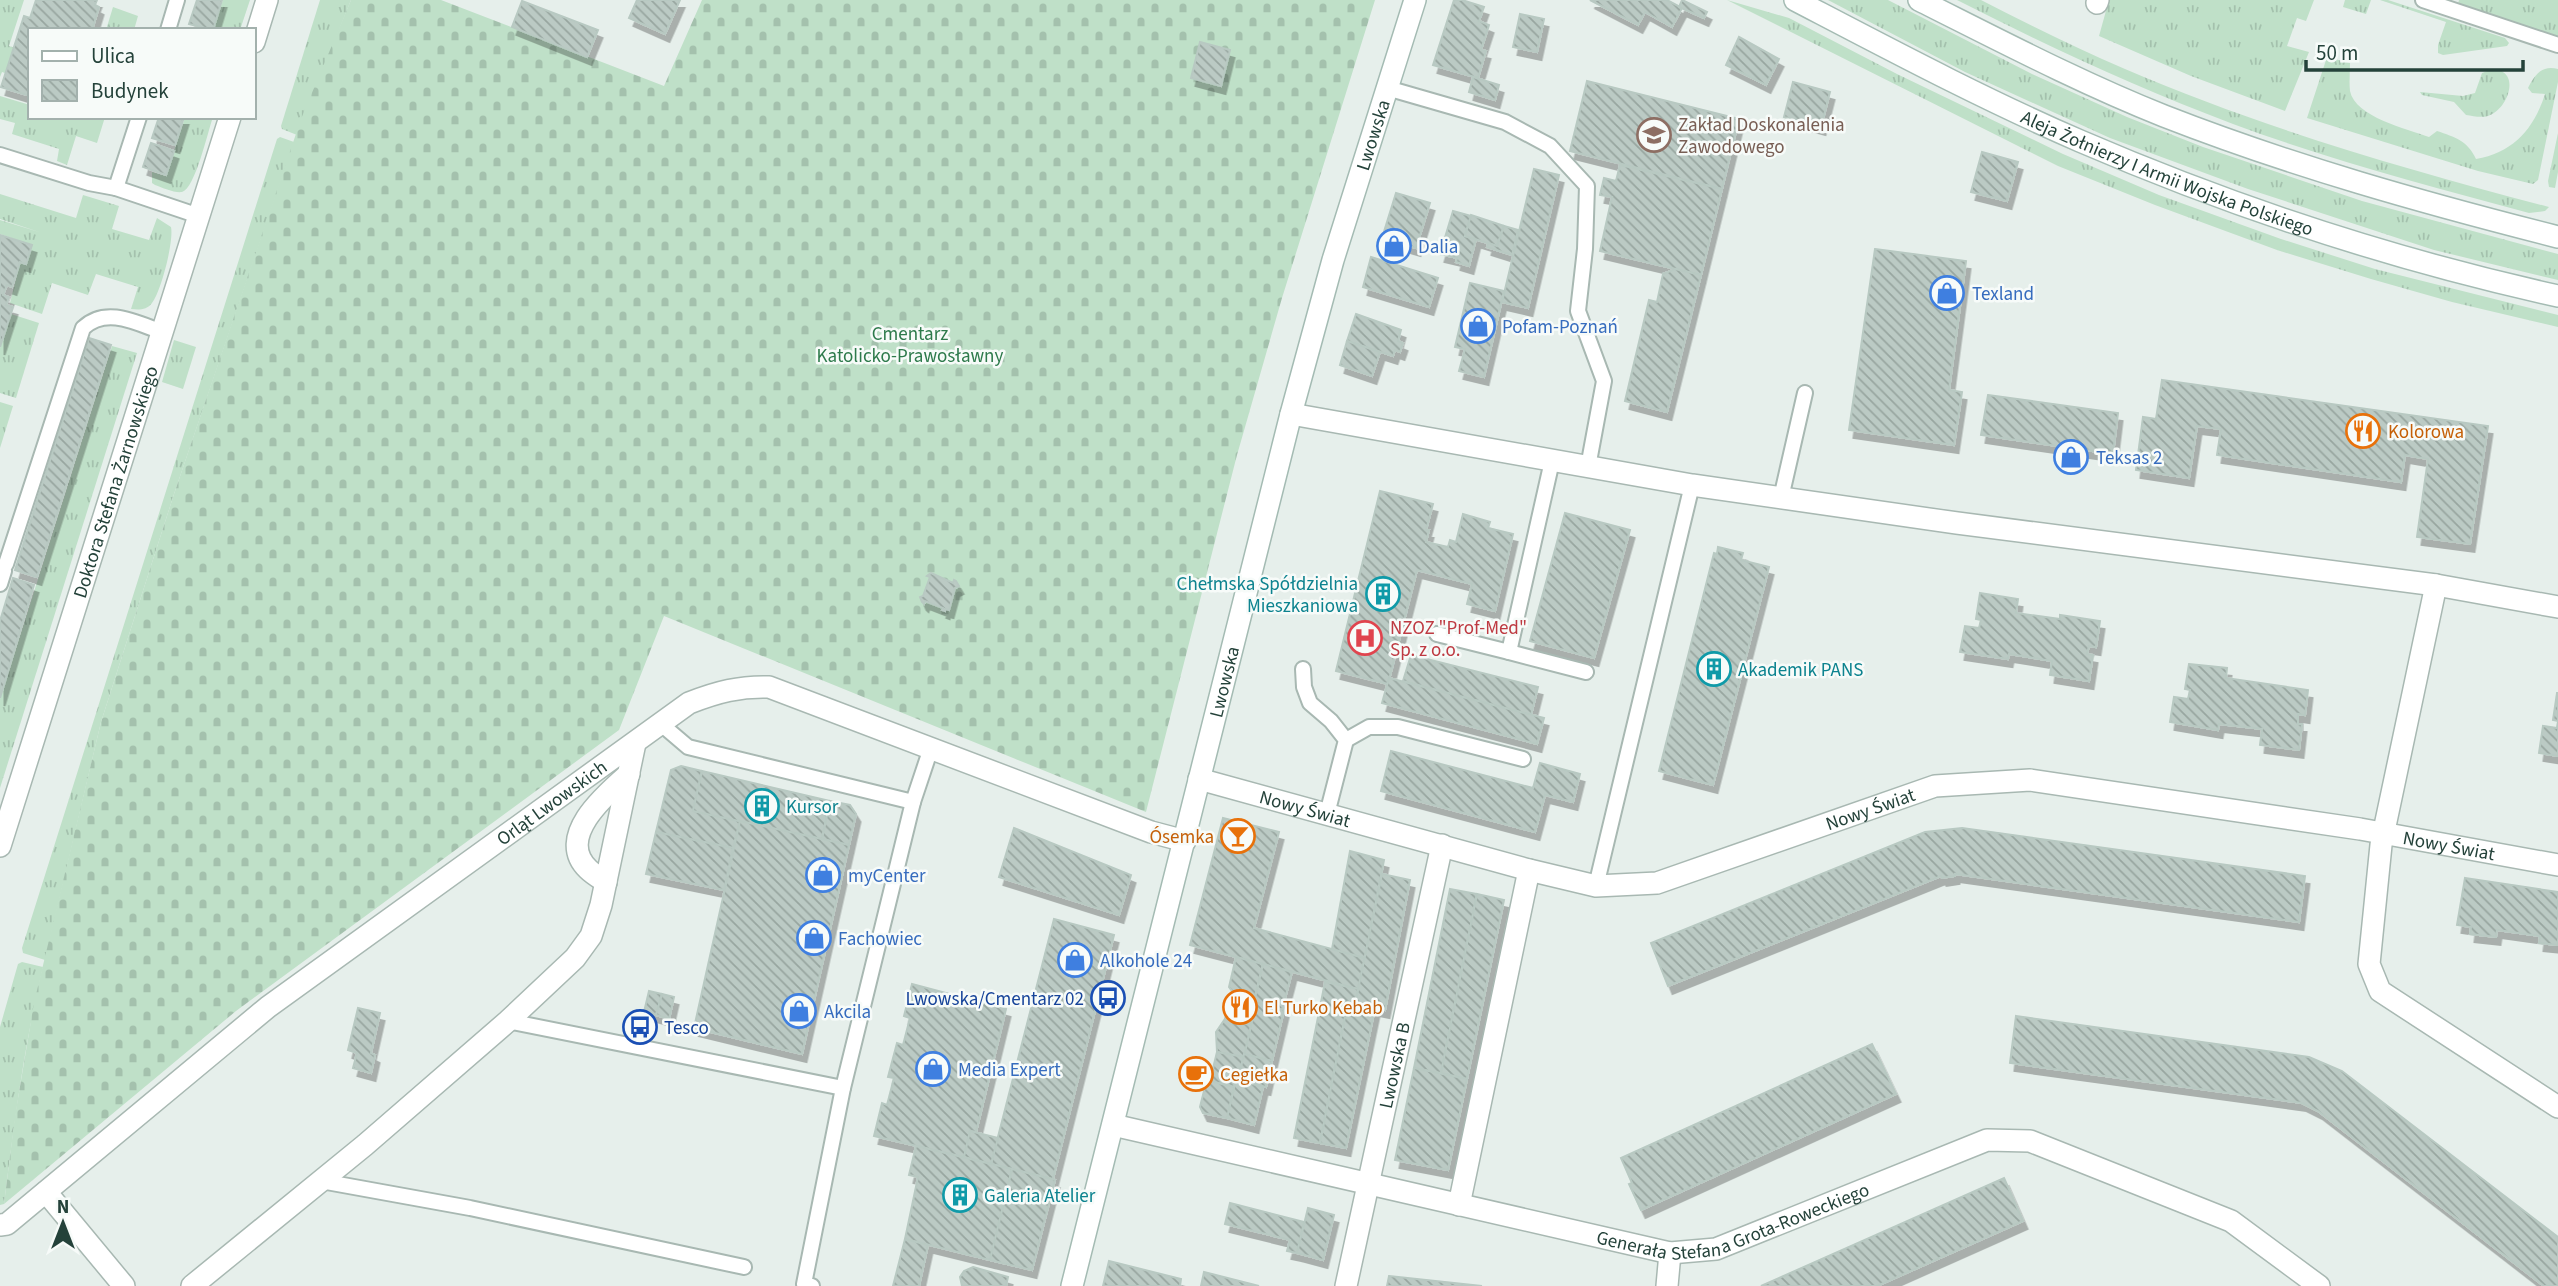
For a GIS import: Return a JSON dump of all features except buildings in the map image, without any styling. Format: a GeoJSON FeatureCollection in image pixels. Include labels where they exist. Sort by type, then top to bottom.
{"type":"FeatureCollection","features":[{"type":"Feature","properties":{"kind":"street"},"geometry":{"type":"LineString","coordinates":[[256,36],[267,0]]}},
{"type":"Feature","properties":{"kind":"street","name":"Lwowska"},"geometry":{"type":"LineString","coordinates":[[1072,1286],[1291,414],[1333,260],[1415,0]]}},
{"type":"Feature","properties":{"kind":"street","name":"Aleja Żołnierzy I Armii Wojska Polskiego"},"geometry":{"type":"LineString","coordinates":[[1795,0],[1951,81],[2043,124],[2171,178],[2384,250],[2558,296]]}},
{"type":"Feature","properties":{"kind":"street"},"geometry":{"type":"LineString","coordinates":[[1919,0],[2015,48],[2161,115],[2359,184],[2558,237]]}},
{"type":"Feature","properties":{"kind":"street","name":"Doktora Stefana Żarnowskiego"},"geometry":{"type":"LineString","coordinates":[[0,846],[6,806],[229,119]]}},
{"type":"Feature","properties":{"kind":"street"},"geometry":{"type":"LineString","coordinates":[[1291,414],[1692,485],[1957,523],[2436,585],[2558,607]]}},
{"type":"Feature","properties":{"kind":"street"},"geometry":{"type":"LineString","coordinates":[[2436,585],[2384,832],[2369,964],[2380,991],[2558,1107]]}},
{"type":"Feature","properties":{"kind":"street","name":"Orląt Lwowskich"},"geometry":{"type":"LineString","coordinates":[[0,1225],[7,1224],[268,1007],[689,703],[718,691],[744,686],[769,687],[1151,832],[1185,841]]}},
{"type":"Feature","properties":{"kind":"street"},"geometry":{"type":"LineString","coordinates":[[192,1286],[321,1181],[508,1021],[575,958],[591,936],[606,882],[635,743]]}},
{"type":"Feature","properties":{"kind":"street"},"geometry":{"type":"LineString","coordinates":[[606,882],[586,868],[578,852],[579,834],[586,817],[603,796],[629,774]]}},
{"type":"Feature","properties":{"kind":"street","name":"Nowy Świat"},"geometry":{"type":"LineString","coordinates":[[1199,779],[1596,886],[1657,883],[1935,786],[2030,780],[2384,832],[2558,864]]}},
{"type":"Feature","properties":{"kind":"street","name":"Lwowska B"},"geometry":{"type":"LineString","coordinates":[[1346,1286],[1442,845]]}},
{"type":"Feature","properties":{"kind":"street"},"geometry":{"type":"LineString","coordinates":[[1459,1205],[1529,870]]}},
{"type":"Feature","properties":{"kind":"street","name":"Generała Stefana Grota-Roweckiego"},"geometry":{"type":"LineString","coordinates":[[1113,1125],[1670,1253],[1708,1252],[1987,1140],[2030,1141],[2231,1221],[2319,1286]]}},
{"type":"Feature","properties":{"kind":"street"},"geometry":{"type":"LineString","coordinates":[[46,1192],[124,1286]]}},
{"type":"Feature","properties":{"kind":"street"},"geometry":{"type":"LineString","coordinates":[[1667,1286],[1670,1253]]}},
{"type":"Feature","properties":{"kind":"lane"},"geometry":{"type":"LineString","coordinates":[[169,28],[177,0]]}},
{"type":"Feature","properties":{"kind":"lane"},"geometry":{"type":"LineString","coordinates":[[2423,0],[2558,45]]}},
{"type":"Feature","properties":{"kind":"lane"},"geometry":{"type":"LineString","coordinates":[[1387,88],[1504,122],[1550,146],[1587,186],[1585,249],[1578,311],[1604,381],[1588,467]]}},
{"type":"Feature","properties":{"kind":"lane"},"geometry":{"type":"LineString","coordinates":[[116,188],[138,119]]}},
{"type":"Feature","properties":{"kind":"lane"},"geometry":{"type":"LineString","coordinates":[[0,155],[89,183],[116,188],[199,216]]}},
{"type":"Feature","properties":{"kind":"lane"},"geometry":{"type":"LineString","coordinates":[[4,573],[83,328],[91,320],[105,316],[162,332]]}},
{"type":"Feature","properties":{"kind":"lane"},"geometry":{"type":"LineString","coordinates":[[1781,498],[1805,393]]}},
{"type":"Feature","properties":{"kind":"lane"},"geometry":{"type":"LineString","coordinates":[[1509,652],[1552,461]]}},
{"type":"Feature","properties":{"kind":"lane"},"geometry":{"type":"LineString","coordinates":[[1596,886],[1692,485]]}},
{"type":"Feature","properties":{"kind":"lane"},"geometry":{"type":"LineString","coordinates":[[1437,634],[1586,672]]}},
{"type":"Feature","properties":{"kind":"lane"},"geometry":{"type":"LineString","coordinates":[[1303,669],[1304,687],[1310,703],[1331,721],[1346,740]]}},
{"type":"Feature","properties":{"kind":"lane"},"geometry":{"type":"LineString","coordinates":[[661,723],[688,747],[914,802]]}},
{"type":"Feature","properties":{"kind":"lane"},"geometry":{"type":"LineString","coordinates":[[1327,814],[1346,740],[1369,727],[1398,727],[1523,759]]}},
{"type":"Feature","properties":{"kind":"lane"},"geometry":{"type":"LineString","coordinates":[[812,1286],[804,1284],[844,1088],[914,802],[931,748]]}},
{"type":"Feature","properties":{"kind":"lane"},"geometry":{"type":"LineString","coordinates":[[508,1021],[844,1088]]}},
{"type":"Feature","properties":{"kind":"lane"},"geometry":{"type":"LineString","coordinates":[[321,1181],[470,1208],[744,1268]]}},
{"type":"Feature","properties":{"kind":"green space"},"geometry":{"type":"Polygon","coordinates":[[[0,0],[24,0],[9,46],[19,49],[11,75],[2,72],[0,77],[0,0]]]}},
{"type":"Feature","properties":{"kind":"green space"},"geometry":{"type":"Polygon","coordinates":[[[223,0],[250,0],[241,28],[214,28],[223,0]]]}},
{"type":"Feature","properties":{"kind":"green space"},"geometry":{"type":"Polygon","coordinates":[[[320,0],[351,0],[297,135],[282,129],[281,126],[320,0]]]}},
{"type":"Feature","properties":{"kind":"green space","name":"Cmentarz Katolicko-Prawosławny"},"geometry":{"type":"Polygon","coordinates":[[[351,0],[441,0],[664,86],[702,0],[1375,0],[1282,298],[1237,455],[1146,812],[664,616],[619,730],[236,1011],[4,1204],[15,1116],[34,1003],[101,722],[174,494],[301,119],[351,0]]]}},
{"type":"Feature","properties":{"kind":"green space"},"geometry":{"type":"Polygon","coordinates":[[[1727,0],[1789,18],[1897,74],[2063,154],[2159,195],[2375,269],[2558,315],[2558,327],[2452,302],[2371,279],[2277,250],[2155,205],[2058,166],[1727,0]]]}},
{"type":"Feature","properties":{"kind":"green space"},"geometry":{"type":"Polygon","coordinates":[[[1828,0],[1888,0],[2032,74],[2127,117],[2203,147],[2362,201],[2558,254],[2558,280],[2434,250],[2248,189],[2110,138],[1965,72],[1828,0]]]}},
{"type":"Feature","properties":{"kind":"green space"},"geometry":{"type":"Polygon","coordinates":[[[1957,0],[1981,0],[2125,69],[2281,129],[2441,178],[2549,207],[2545,211],[2529,213],[2380,172],[2270,137],[2128,81],[1957,0]]]}},
{"type":"Feature","properties":{"kind":"green space"},"geometry":{"type":"Polygon","coordinates":[[[2109,0],[2314,0],[2306,21],[2297,18],[2287,46],[2309,52],[2285,111],[2191,76],[2099,36],[2109,0]]]}},
{"type":"Feature","properties":{"kind":"green space"},"geometry":{"type":"Polygon","coordinates":[[[2345,0],[2371,0],[2366,14],[2343,7],[2345,0]]]}},
{"type":"Feature","properties":{"kind":"green space"},"geometry":{"type":"Polygon","coordinates":[[[2380,0],[2388,0],[2505,38],[2509,43],[2507,46],[2443,55],[2438,53],[2438,45],[2446,22],[2380,0]]]}},
{"type":"Feature","properties":{"kind":"green space"},"geometry":{"type":"Polygon","coordinates":[[[2459,0],[2558,0],[2558,37],[2458,4],[2459,0]]]}},
{"type":"Feature","properties":{"kind":"green space"},"geometry":{"type":"Polygon","coordinates":[[[113,7],[138,16],[135,28],[107,28],[113,7]]]}},
{"type":"Feature","properties":{"kind":"green space"},"geometry":{"type":"Polygon","coordinates":[[[2327,57],[2350,63],[2350,91],[2361,108],[2371,115],[2429,137],[2437,131],[2455,138],[2469,148],[2476,159],[2501,151],[2520,137],[2535,118],[2545,94],[2532,93],[2528,88],[2536,75],[2543,70],[2558,69],[2558,82],[2538,180],[2533,184],[2478,171],[2307,118],[2327,57]]]}},
{"type":"Feature","properties":{"kind":"green space"},"geometry":{"type":"Polygon","coordinates":[[[2493,69],[2502,71],[2507,76],[2509,91],[2501,106],[2488,116],[2466,115],[2454,102],[2422,95],[2420,92],[2463,96],[2475,93],[2482,73],[2493,69]]]}},
{"type":"Feature","properties":{"kind":"green space"},"geometry":{"type":"Polygon","coordinates":[[[0,96],[28,104],[28,119],[104,119],[97,143],[76,136],[67,165],[57,161],[59,149],[12,134],[15,123],[0,119],[0,96]]]}},
{"type":"Feature","properties":{"kind":"green space"},"geometry":{"type":"Polygon","coordinates":[[[184,119],[212,119],[192,181],[187,188],[179,192],[152,183],[152,172],[166,176],[184,119]]]}},
{"type":"Feature","properties":{"kind":"green space"},"geometry":{"type":"Polygon","coordinates":[[[2558,133],[2558,172],[2555,188],[2549,187],[2548,181],[2558,133]]]}},
{"type":"Feature","properties":{"kind":"green space"},"geometry":{"type":"Polygon","coordinates":[[[280,137],[294,142],[174,494],[101,722],[45,960],[23,953],[22,948],[277,139],[280,137]]]}},
{"type":"Feature","properties":{"kind":"green space"},"geometry":{"type":"Polygon","coordinates":[[[0,194],[76,218],[83,195],[119,206],[112,229],[149,240],[157,218],[171,227],[166,266],[152,303],[143,309],[131,309],[138,287],[96,274],[88,295],[52,283],[42,314],[10,303],[20,263],[26,265],[32,245],[0,234],[0,220],[39,232],[0,219],[0,194]]]}},
{"type":"Feature","properties":{"kind":"green space"},"geometry":{"type":"Polygon","coordinates":[[[11,314],[39,323],[16,398],[0,393],[0,348],[11,314]]]}},
{"type":"Feature","properties":{"kind":"green space"},"geometry":{"type":"Polygon","coordinates":[[[174,340],[196,347],[183,389],[162,382],[174,340]]]}},
{"type":"Feature","properties":{"kind":"green space"},"geometry":{"type":"Polygon","coordinates":[[[112,346],[137,353],[0,788],[0,699],[112,346]]]}},
{"type":"Feature","properties":{"kind":"green space"},"geometry":{"type":"Polygon","coordinates":[[[0,402],[13,406],[0,448],[0,402]]]}},
{"type":"Feature","properties":{"kind":"green space"},"geometry":{"type":"Polygon","coordinates":[[[22,962],[43,967],[25,1055],[4,1204],[0,1205],[0,1027],[18,964],[22,962]]]}},
{"type":"Feature","properties":{"kind":"place","name":"Zakład Doskonalenia Zawodowego"},"geometry":{"type":"Point","coordinates":[1654,135]}},
{"type":"Feature","properties":{"kind":"place","name":"Dalia"},"geometry":{"type":"Point","coordinates":[1394,246]}},
{"type":"Feature","properties":{"kind":"place","name":"Texland"},"geometry":{"type":"Point","coordinates":[1947,293]}},
{"type":"Feature","properties":{"kind":"place","name":"Pofam-Poznań"},"geometry":{"type":"Point","coordinates":[1478,326]}},
{"type":"Feature","properties":{"kind":"place","name":"Kolorowa"},"geometry":{"type":"Point","coordinates":[2363,431]}},
{"type":"Feature","properties":{"kind":"place","name":"Teksas 2"},"geometry":{"type":"Point","coordinates":[2071,457]}},
{"type":"Feature","properties":{"kind":"place","name":"Chełmska Spółdzielnia Mieszkaniowa"},"geometry":{"type":"Point","coordinates":[1383,594]}},
{"type":"Feature","properties":{"kind":"place","name":"NZOZ \"Prof-Med\" Sp. z o.o."},"geometry":{"type":"Point","coordinates":[1365,638]}},
{"type":"Feature","properties":{"kind":"place","name":"Akademik PANS"},"geometry":{"type":"Point","coordinates":[1714,669]}},
{"type":"Feature","properties":{"kind":"place","name":"Kursor"},"geometry":{"type":"Point","coordinates":[762,806]}},
{"type":"Feature","properties":{"kind":"place","name":"Ósemka"},"geometry":{"type":"Point","coordinates":[1238,836]}},
{"type":"Feature","properties":{"kind":"place","name":"myCenter"},"geometry":{"type":"Point","coordinates":[823,875]}},
{"type":"Feature","properties":{"kind":"place","name":"Fachowiec"},"geometry":{"type":"Point","coordinates":[814,938]}},
{"type":"Feature","properties":{"kind":"place","name":"Alkohole 24"},"geometry":{"type":"Point","coordinates":[1075,960]}},
{"type":"Feature","properties":{"kind":"place","name":"Lwowska/Cmentarz 02"},"geometry":{"type":"Point","coordinates":[1108,998]}},
{"type":"Feature","properties":{"kind":"place","name":"El Turko Kebab"},"geometry":{"type":"Point","coordinates":[1240,1007]}},
{"type":"Feature","properties":{"kind":"place","name":"Akcila"},"geometry":{"type":"Point","coordinates":[799,1011]}},
{"type":"Feature","properties":{"kind":"place","name":"Tesco"},"geometry":{"type":"Point","coordinates":[640,1027]}},
{"type":"Feature","properties":{"kind":"place","name":"Media Expert"},"geometry":{"type":"Point","coordinates":[933,1069]}},
{"type":"Feature","properties":{"kind":"place","name":"Cegiełka"},"geometry":{"type":"Point","coordinates":[1196,1074]}},
{"type":"Feature","properties":{"kind":"place","name":"Galeria Atelier"},"geometry":{"type":"Point","coordinates":[960,1195]}}]}
